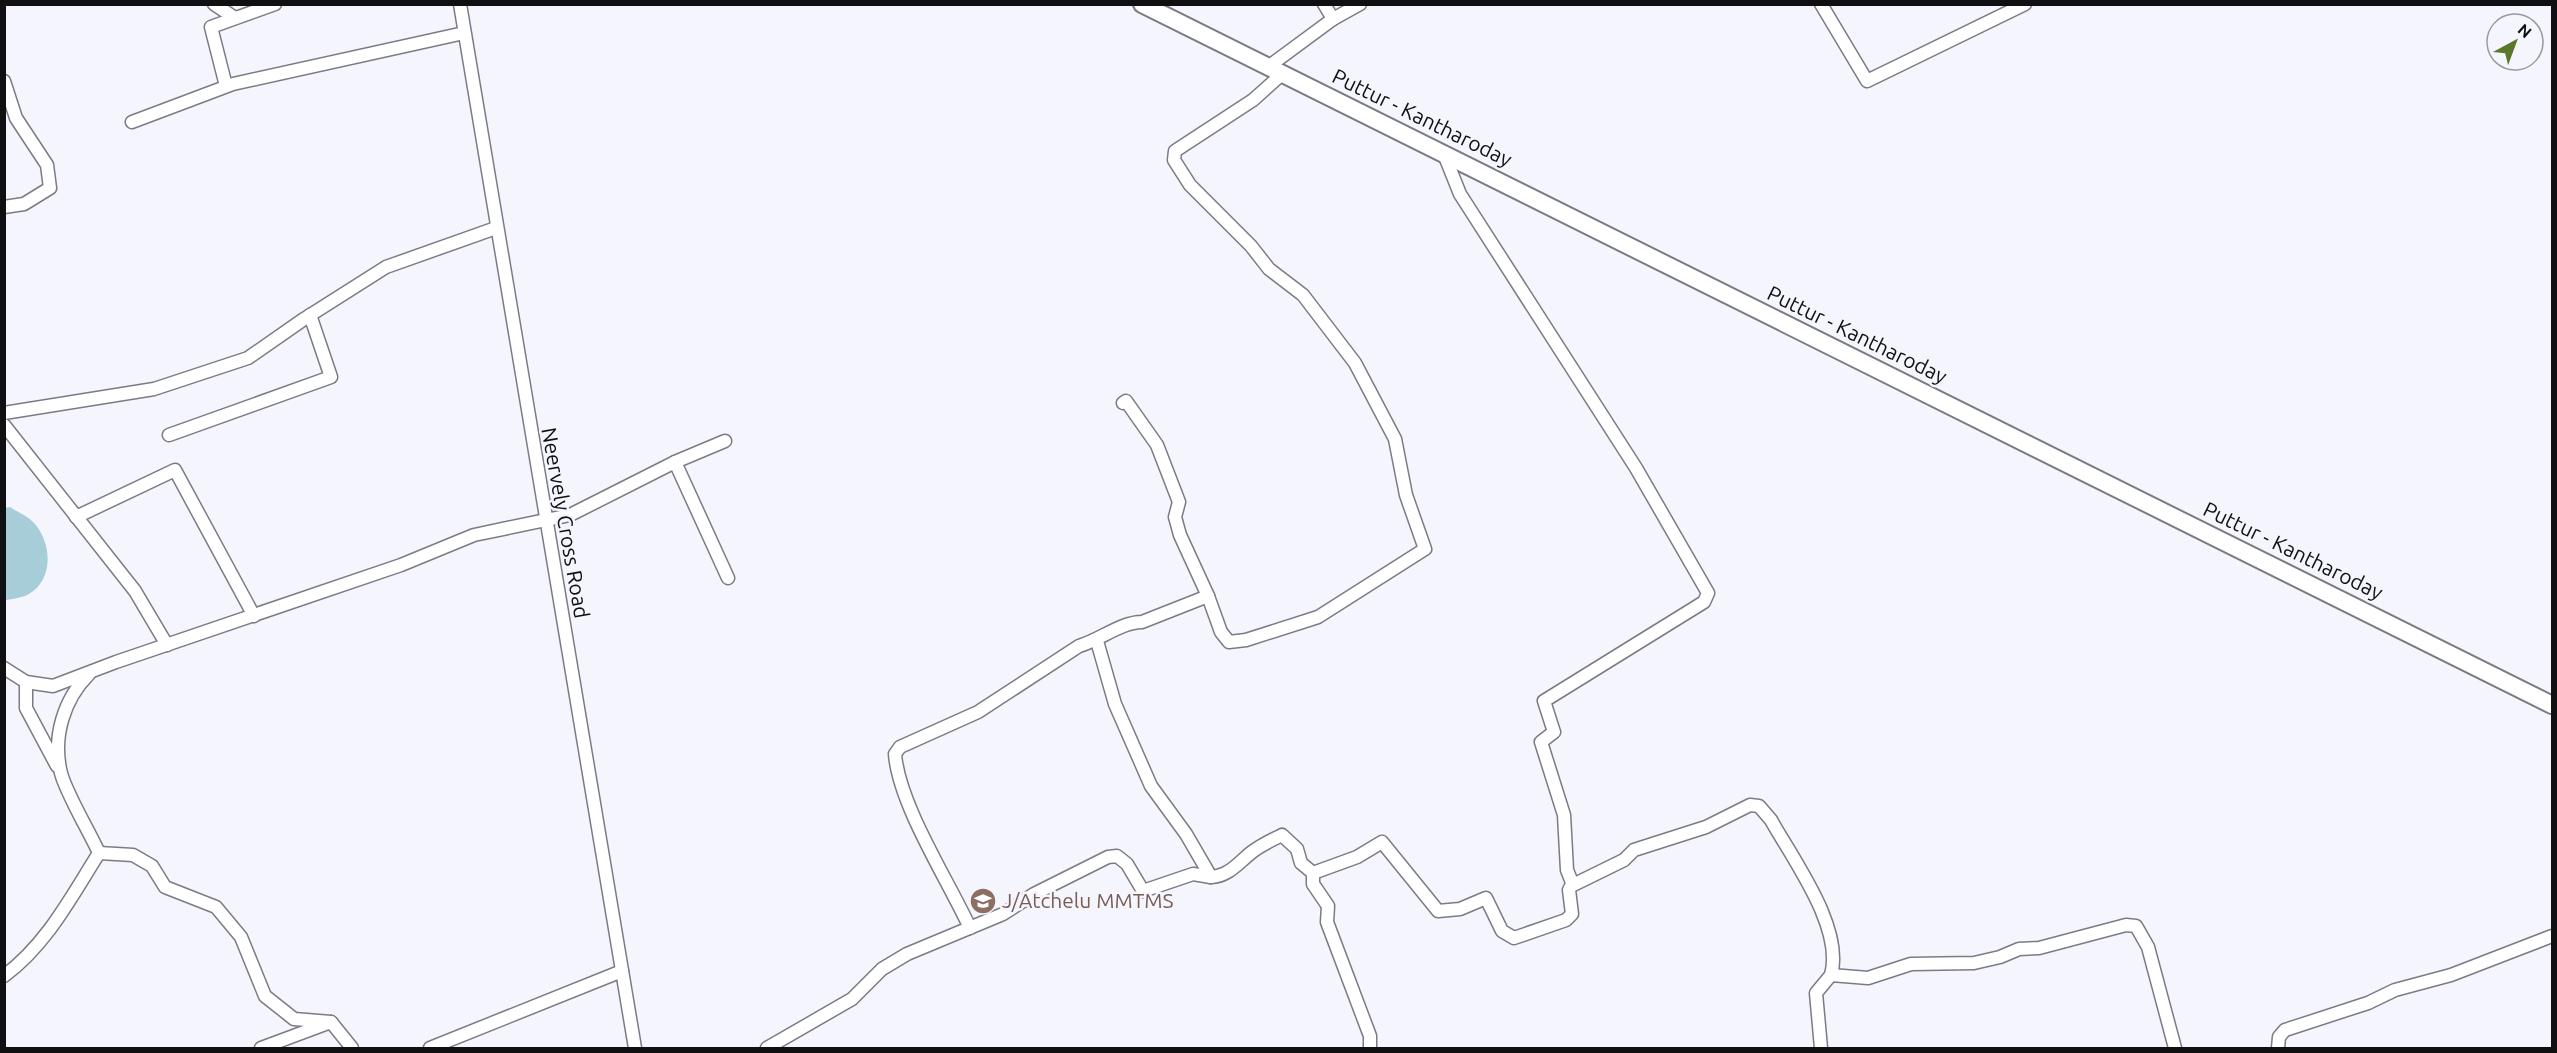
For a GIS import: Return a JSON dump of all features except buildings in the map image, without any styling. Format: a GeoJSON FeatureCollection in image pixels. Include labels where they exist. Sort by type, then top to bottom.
{"type":"FeatureCollection","features":[{"type":"Feature","properties":{"kind":"main road","name":"Puttur - Kantharoday"},"geometry":{"type":"LineString","coordinates":[[1142,4],[2553,705]]}},
{"type":"Feature","properties":{"kind":"street"},"geometry":{"type":"LineString","coordinates":[[214,4],[235,18]]}},
{"type":"Feature","properties":{"kind":"street"},"geometry":{"type":"LineString","coordinates":[[226,86],[211,27],[275,4]]}},
{"type":"Feature","properties":{"kind":"street","name":"Neervely Cross Road"},"geometry":{"type":"LineString","coordinates":[[460,4],[635,1048]]}},
{"type":"Feature","properties":{"kind":"street"},"geometry":{"type":"LineString","coordinates":[[1324,4],[1333,19]]}},
{"type":"Feature","properties":{"kind":"street"},"geometry":{"type":"LineString","coordinates":[[1123,403],[1125,401],[1157,445],[1179,501],[1175,517],[1180,536],[1208,596],[1221,632],[1229,642],[1246,640],[1318,617],[1425,549],[1406,495],[1395,439],[1355,363],[1303,295],[1269,269],[1251,246],[1190,185],[1174,160],[1175,151],[1253,100],[1275,70],[1333,19],[1360,4]]}},
{"type":"Feature","properties":{"kind":"street"},"geometry":{"type":"LineString","coordinates":[[1821,4],[1867,81],[2025,4]]}},
{"type":"Feature","properties":{"kind":"street"},"geometry":{"type":"LineString","coordinates":[[132,122],[226,86],[464,33]]}},
{"type":"Feature","properties":{"kind":"street"},"geometry":{"type":"LineString","coordinates":[[4,81],[16,118],[47,165],[50,188],[24,204],[4,207]]}},
{"type":"Feature","properties":{"kind":"street"},"geometry":{"type":"LineString","coordinates":[[1444,154],[1460,195],[1636,468],[1708,593],[1704,602],[1695,609],[1544,701],[1554,732],[1541,742],[1564,815],[1567,870],[1573,885]]}},
{"type":"Feature","properties":{"kind":"street"},"geometry":{"type":"LineString","coordinates":[[4,413],[154,389],[248,358],[386,267],[496,228]]}},
{"type":"Feature","properties":{"kind":"street"},"geometry":{"type":"LineString","coordinates":[[169,435],[331,377],[310,315]]}},
{"type":"Feature","properties":{"kind":"street"},"geometry":{"type":"LineString","coordinates":[[4,425],[135,591],[167,645]]}},
{"type":"Feature","properties":{"kind":"street"},"geometry":{"type":"LineString","coordinates":[[4,668],[26,682],[53,686],[401,565],[474,535],[570,515],[675,462],[725,441]]}},
{"type":"Feature","properties":{"kind":"street"},"geometry":{"type":"LineString","coordinates":[[675,462],[728,578]]}},
{"type":"Feature","properties":{"kind":"street"},"geometry":{"type":"LineString","coordinates":[[76,517],[175,470],[254,616]]}},
{"type":"Feature","properties":{"kind":"street"},"geometry":{"type":"LineString","coordinates":[[970,928],[915,817],[896,765],[895,754],[900,747],[978,712],[1079,646],[1097,641],[1133,622],[1142,622],[1208,596]]}},
{"type":"Feature","properties":{"kind":"street"},"geometry":{"type":"LineString","coordinates":[[1097,641],[1115,704],[1151,786],[1186,834],[1210,878]]}},
{"type":"Feature","properties":{"kind":"street"},"geometry":{"type":"LineString","coordinates":[[61,774],[58,753],[61,720],[75,688],[92,671]]}},
{"type":"Feature","properties":{"kind":"street"},"geometry":{"type":"LineString","coordinates":[[26,682],[26,708],[99,853]]}},
{"type":"Feature","properties":{"kind":"street"},"geometry":{"type":"LineString","coordinates":[[1313,873],[1358,857],[1382,842],[1438,911],[1460,909],[1486,898],[1502,931],[1514,938],[1566,920],[1572,914],[1569,890],[1573,885],[1624,860],[1634,850],[1706,827],[1750,806],[1759,806],[1771,819],[1827,920],[1834,944],[1835,963],[1831,975],[1816,993],[1821,1048]]}},
{"type":"Feature","properties":{"kind":"street"},"geometry":{"type":"LineString","coordinates":[[767,1048],[852,999],[882,969],[907,954],[1003,914],[1034,894],[1108,857],[1117,856],[1127,864],[1143,891],[1193,874],[1210,878],[1220,877],[1282,834],[1296,849],[1301,862],[1313,873],[1313,884],[1328,906],[1327,922],[1370,1036],[1370,1048]]}},
{"type":"Feature","properties":{"kind":"street"},"geometry":{"type":"LineString","coordinates":[[4,976],[26,960],[51,930],[99,853]]}},
{"type":"Feature","properties":{"kind":"street"},"geometry":{"type":"LineString","coordinates":[[99,853],[133,855],[152,866],[165,887],[216,907],[241,937],[265,996],[294,1019],[331,1022],[352,1048]]}},
{"type":"Feature","properties":{"kind":"street"},"geometry":{"type":"LineString","coordinates":[[1831,975],[1868,978],[1911,964],[1974,963],[2000,957],[2019,949],[2039,948],[2126,926],[2136,926],[2148,947],[2175,1048]]}},
{"type":"Feature","properties":{"kind":"street"},"geometry":{"type":"LineString","coordinates":[[2278,1048],[2279,1037],[2285,1030],[2368,1003],[2396,990],[2451,975],[2553,936]]}},
{"type":"Feature","properties":{"kind":"street"},"geometry":{"type":"LineString","coordinates":[[430,1048],[622,971]]}},
{"type":"Feature","properties":{"kind":"street"},"geometry":{"type":"LineString","coordinates":[[261,1048],[331,1022]]}},
{"type":"Feature","properties":{"kind":"water"},"geometry":{"type":"Polygon","coordinates":[[[10,507],[32,521],[40,532],[45,541],[48,563],[46,573],[34,590],[25,596],[6,600],[4,508],[10,507]]]}},
{"type":"Feature","properties":{"kind":"place","name":"J/Atchelu MMTMS"},"geometry":{"type":"Point","coordinates":[983,901]}}]}
